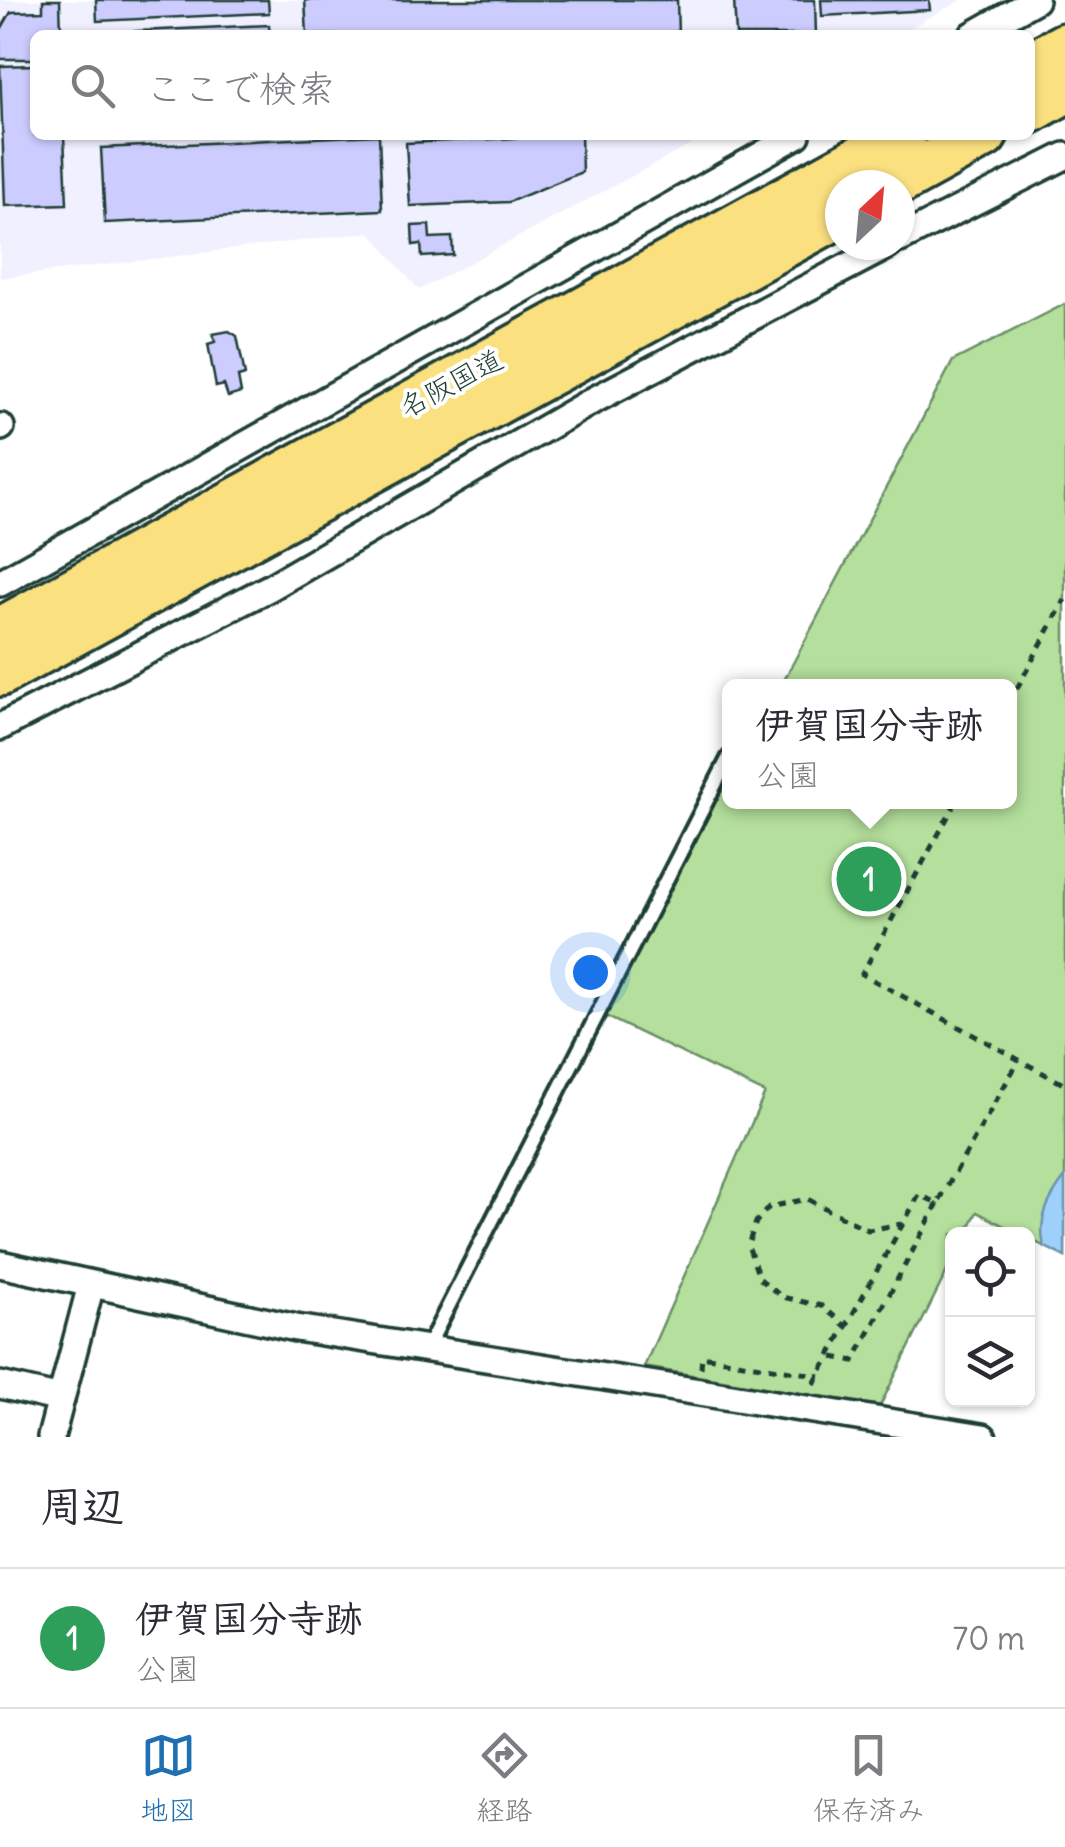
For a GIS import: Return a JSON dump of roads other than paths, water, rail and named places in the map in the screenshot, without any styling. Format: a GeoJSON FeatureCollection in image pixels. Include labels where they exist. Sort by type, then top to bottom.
{"type":"FeatureCollection","features":[{"type":"Feature","properties":{"kind":"highway"},"geometry":{"type":"LineString","coordinates":[[1035,63],[1065,46]]}},
{"type":"Feature","properties":{"kind":"highway"},"geometry":{"type":"LineString","coordinates":[[1035,107],[1065,90]]}},
{"type":"Feature","properties":{"kind":"highway","name":"名阪国道"},"geometry":{"type":"LineString","coordinates":[[0,631],[894,140]]}},
{"type":"Feature","properties":{"kind":"highway"},"geometry":{"type":"LineString","coordinates":[[915,173],[975,140]]}},
{"type":"Feature","properties":{"kind":"highway","name":"名阪国道"},"geometry":{"type":"LineString","coordinates":[[0,674],[825,222]]}},
{"type":"Feature","properties":{"kind":"street"},"geometry":{"type":"LineString","coordinates":[[982,30],[1035,0]]}},
{"type":"Feature","properties":{"kind":"street"},"geometry":{"type":"LineString","coordinates":[[0,583],[787,140]]}},
{"type":"Feature","properties":{"kind":"street"},"geometry":{"type":"LineString","coordinates":[[915,231],[1065,156]]}},
{"type":"Feature","properties":{"kind":"street"},"geometry":{"type":"LineString","coordinates":[[0,727],[269,588],[592,402],[861,260]]}},
{"type":"Feature","properties":{"kind":"street"},"geometry":{"type":"LineString","coordinates":[[0,1264],[426,1350],[983,1437]]}},
{"type":"Feature","properties":{"kind":"street"},"geometry":{"type":"LineString","coordinates":[[52,1437],[91,1285]]}},
{"type":"Feature","properties":{"kind":"street"},"geometry":{"type":"LineString","coordinates":[[0,1384],[61,1400]]}},
{"type":"Feature","properties":{"kind":"lane"},"geometry":{"type":"LineString","coordinates":[[426,1350],[580,1040],[722,770]]}},
{"type":"Feature","properties":{"kind":"water"},"geometry":{"type":"Polygon","coordinates":[[[1065,1177],[1065,1257],[1044,1246],[1042,1227],[1049,1201],[1065,1177]]]}},
{"type":"Feature","properties":{"kind":"place","name":"伊賀国分寺跡"},"geometry":{"type":"Point","coordinates":[869,879]}}]}
